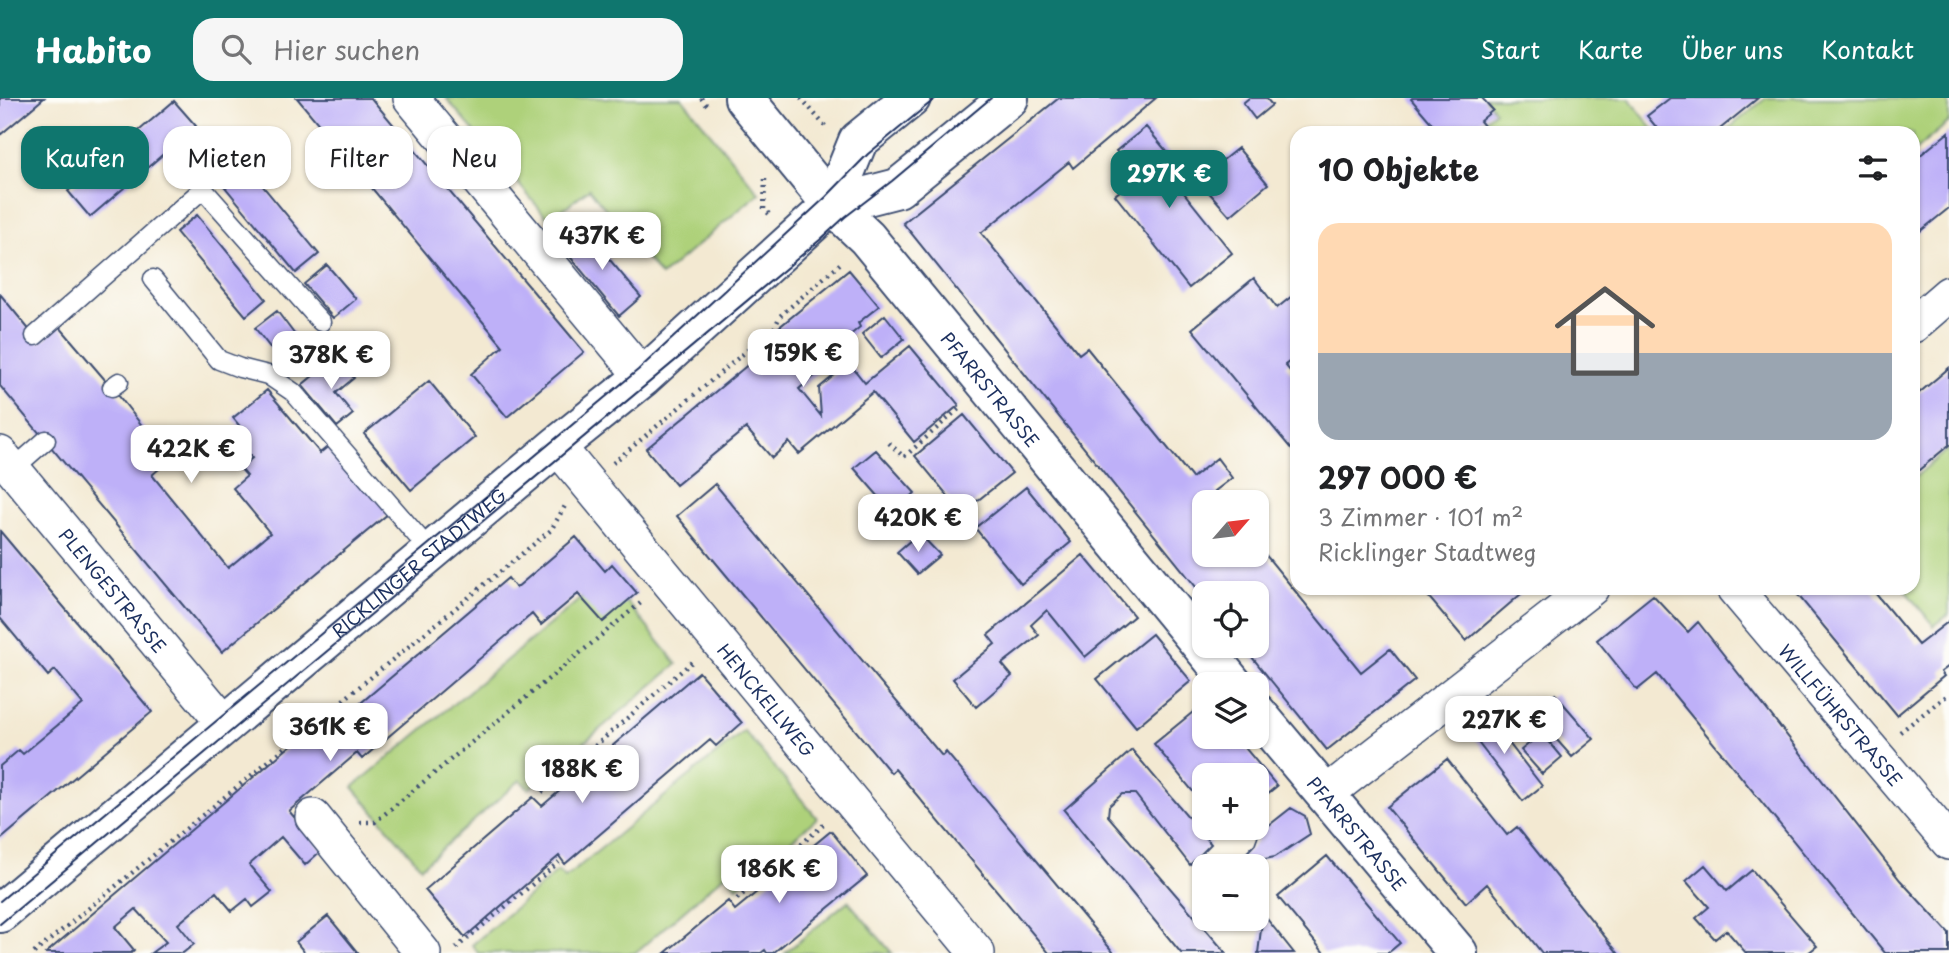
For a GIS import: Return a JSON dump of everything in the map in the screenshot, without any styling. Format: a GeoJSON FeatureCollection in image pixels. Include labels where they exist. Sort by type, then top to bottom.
{"type":"FeatureCollection","features":[{"type":"Feature","properties":{"kind":"street"},"geometry":{"type":"LineString","coordinates":[[411,98],[643,377]]}},
{"type":"Feature","properties":{"kind":"street","name":"PFARRSTRASSE"},"geometry":{"type":"LineString","coordinates":[[744,98],[832,205],[867,238],[1223,672]]}},
{"type":"Feature","properties":{"kind":"street","name":"RICKLINGER STADTWEG"},"geometry":{"type":"LineString","coordinates":[[0,913],[643,377],[832,205],[858,141],[911,98]]}},
{"type":"Feature","properties":{"kind":"street","name":"RICKLINGER STADTWEG"},"geometry":{"type":"LineString","coordinates":[[832,205],[898,188],[1009,98]]}},
{"type":"Feature","properties":{"kind":"street"},"geometry":{"type":"LineString","coordinates":[[1920,318],[1949,294]]}},
{"type":"Feature","properties":{"kind":"street","name":"HENCKELLWEG"},"geometry":{"type":"LineString","coordinates":[[557,446],[977,953]]}},
{"type":"Feature","properties":{"kind":"street","name":"PLENGESTRASSE"},"geometry":{"type":"LineString","coordinates":[[6,461],[226,725]]}},
{"type":"Feature","properties":{"kind":"street"},"geometry":{"type":"LineString","coordinates":[[1326,793],[1582,595]]}},
{"type":"Feature","properties":{"kind":"street","name":"WILLFÜHRSTRASSE"},"geometry":{"type":"LineString","coordinates":[[1740,595],[1949,842]]}},
{"type":"Feature","properties":{"kind":"street","name":"PFARRSTRASSE"},"geometry":{"type":"LineString","coordinates":[[1269,727],[1458,953]]}},
{"type":"Feature","properties":{"kind":"street"},"geometry":{"type":"LineString","coordinates":[[315,820],[424,953]]}},
{"type":"Feature","properties":{"kind":"lane"},"geometry":{"type":"LineString","coordinates":[[35,335],[204,188],[321,322]]}},
{"type":"Feature","properties":{"kind":"lane"},"geometry":{"type":"LineString","coordinates":[[153,279],[219,360],[268,374],[293,391],[432,553]]}},
{"type":"Feature","properties":{"kind":"lane"},"geometry":{"type":"LineString","coordinates":[[6,461],[46,440]]}},
{"type":"Feature","properties":{"kind":"path"},"geometry":{"type":"LineString","coordinates":[[34,953],[551,530],[569,501],[775,327],[780,316],[867,238]]}},
{"type":"Feature","properties":{"kind":"path"},"geometry":{"type":"LineString","coordinates":[[889,443],[904,457],[965,404]]}},
{"type":"Feature","properties":{"kind":"path"},"geometry":{"type":"LineString","coordinates":[[315,820],[375,822],[668,580]]}},
{"type":"Feature","properties":{"kind":"path"},"geometry":{"type":"LineString","coordinates":[[542,792],[718,640]]}},
{"type":"Feature","properties":{"kind":"path"},"geometry":{"type":"LineString","coordinates":[[1872,754],[1949,694]]}},
{"type":"Feature","properties":{"kind":"path"},"geometry":{"type":"LineString","coordinates":[[737,899],[851,801]]}},
{"type":"Feature","properties":{"kind":"path"},"geometry":{"type":"LineString","coordinates":[[450,953],[559,862]]}},
{"type":"Feature","properties":{"kind":"green space"},"geometry":{"type":"Polygon","coordinates":[[[446,98],[682,98],[759,193],[661,276],[589,189],[549,220],[521,187],[521,126],[470,126],[446,98]]]}},
{"type":"Feature","properties":{"kind":"green space"},"geometry":{"type":"Polygon","coordinates":[[[1485,98],[1629,98],[1651,126],[1488,126],[1484,121],[1495,111],[1485,98]]]}},
{"type":"Feature","properties":{"kind":"green space"},"geometry":{"type":"Polygon","coordinates":[[[1766,98],[1949,98],[1949,122],[1920,146],[1920,126],[1732,126],[1766,98]]]}},
{"type":"Feature","properties":{"kind":"green space"},"geometry":{"type":"Polygon","coordinates":[[[1949,448],[1949,614],[1934,626],[1909,595],[1920,595],[1920,473],[1949,448]]]}},
{"type":"Feature","properties":{"kind":"green space"},"geometry":{"type":"Polygon","coordinates":[[[607,577],[677,664],[529,789],[520,780],[421,867],[353,787],[607,577]]]}},
{"type":"Feature","properties":{"kind":"green space"},"geometry":{"type":"Polygon","coordinates":[[[744,731],[817,818],[737,887],[726,874],[635,953],[478,953],[472,945],[558,871],[565,878],[744,731]]]}},
{"type":"Feature","properties":{"kind":"green space"},"geometry":{"type":"Polygon","coordinates":[[[848,901],[892,953],[785,953],[786,952],[848,901]]]}},
{"type":"Feature","properties":{"kind":"building"},"geometry":{"type":"Polygon","coordinates":[[[0,98],[44,98],[0,135],[0,98]]]}},
{"type":"Feature","properties":{"kind":"building"},"geometry":{"type":"Polygon","coordinates":[[[297,98],[371,98],[394,126],[320,126],[297,98]]]}},
{"type":"Feature","properties":{"kind":"building"},"geometry":{"type":"Polygon","coordinates":[[[1059,98],[1156,98],[1073,168],[1069,162],[981,233],[1079,354],[1087,348],[1192,478],[1217,458],[1232,478],[1216,490],[1192,490],[1192,567],[1269,567],[1269,559],[1290,585],[1290,595],[1298,595],[1361,672],[1390,649],[1415,680],[1327,750],[1269,678],[1269,672],[1264,672],[1253,658],[1269,658],[1269,581],[1192,582],[903,223],[1059,98]]]}},
{"type":"Feature","properties":{"kind":"building"},"geometry":{"type":"Polygon","coordinates":[[[1249,98],[1266,98],[1272,105],[1255,119],[1243,103],[1249,98]]]}},
{"type":"Feature","properties":{"kind":"building"},"geometry":{"type":"Polygon","coordinates":[[[1482,98],[1493,110],[1480,121],[1484,126],[1434,126],[1411,99],[1482,98]]]}},
{"type":"Feature","properties":{"kind":"building"},"geometry":{"type":"Polygon","coordinates":[[[1670,98],[1758,98],[1724,126],[1655,126],[1647,116],[1670,98]]]}},
{"type":"Feature","properties":{"kind":"building"},"geometry":{"type":"Polygon","coordinates":[[[174,101],[196,126],[163,126],[163,154],[149,166],[149,126],[145,126],[174,101]]]}},
{"type":"Feature","properties":{"kind":"building"},"geometry":{"type":"Polygon","coordinates":[[[1146,127],[1191,180],[1181,189],[1232,253],[1189,288],[1115,195],[1137,177],[1116,151],[1146,127]]]}},
{"type":"Feature","properties":{"kind":"building"},"geometry":{"type":"Polygon","coordinates":[[[1949,132],[1949,208],[1920,231],[1920,155],[1949,132]]]}},
{"type":"Feature","properties":{"kind":"building"},"geometry":{"type":"Polygon","coordinates":[[[413,148],[427,165],[427,189],[447,189],[584,352],[507,417],[471,374],[503,346],[373,189],[413,189],[413,148]]]}},
{"type":"Feature","properties":{"kind":"building"},"geometry":{"type":"Polygon","coordinates":[[[1238,148],[1268,184],[1230,216],[1198,180],[1238,148]]]}},
{"type":"Feature","properties":{"kind":"building"},"geometry":{"type":"Polygon","coordinates":[[[70,189],[123,189],[90,217],[68,191],[70,189]]]}},
{"type":"Feature","properties":{"kind":"building"},"geometry":{"type":"Polygon","coordinates":[[[227,189],[265,189],[319,254],[296,273],[227,189]]]}},
{"type":"Feature","properties":{"kind":"building"},"geometry":{"type":"Polygon","coordinates":[[[197,215],[266,299],[246,316],[176,232],[197,215]]]}},
{"type":"Feature","properties":{"kind":"building"},"geometry":{"type":"Polygon","coordinates":[[[584,229],[641,297],[619,316],[562,247],[584,229]]]}},
{"type":"Feature","properties":{"kind":"building"},"geometry":{"type":"Polygon","coordinates":[[[327,265],[356,299],[333,318],[304,284],[327,265]]]}},
{"type":"Feature","properties":{"kind":"building"},"geometry":{"type":"Polygon","coordinates":[[[849,270],[879,306],[858,323],[860,327],[843,341],[840,338],[818,356],[826,366],[799,389],[821,416],[819,388],[849,363],[865,383],[910,346],[959,405],[914,442],[873,392],[799,454],[789,442],[772,458],[746,428],[676,485],[646,449],[767,349],[761,342],[849,270]]]}},
{"type":"Feature","properties":{"kind":"building"},"geometry":{"type":"Polygon","coordinates":[[[1254,278],[1277,308],[1290,298],[1290,361],[1285,365],[1290,371],[1290,448],[1192,329],[1254,278]]]}},
{"type":"Feature","properties":{"kind":"building"},"geometry":{"type":"Polygon","coordinates":[[[0,294],[40,343],[59,326],[118,395],[169,460],[152,475],[228,568],[270,533],[233,488],[247,476],[240,468],[252,458],[239,442],[247,435],[233,418],[267,390],[320,453],[331,444],[389,513],[222,652],[0,386],[0,294]]]}},
{"type":"Feature","properties":{"kind":"building"},"geometry":{"type":"Polygon","coordinates":[[[277,311],[301,343],[279,359],[255,328],[277,311]]]}},
{"type":"Feature","properties":{"kind":"building"},"geometry":{"type":"Polygon","coordinates":[[[885,315],[904,339],[881,358],[862,334],[885,315]]]}},
{"type":"Feature","properties":{"kind":"building"},"geometry":{"type":"Polygon","coordinates":[[[336,357],[354,378],[336,393],[353,414],[337,427],[302,385],[336,357]]]}},
{"type":"Feature","properties":{"kind":"building"},"geometry":{"type":"Polygon","coordinates":[[[1949,368],[1949,445],[1920,469],[1920,392],[1949,368]]]}},
{"type":"Feature","properties":{"kind":"building"},"geometry":{"type":"Polygon","coordinates":[[[429,381],[475,437],[411,490],[364,434],[429,381]]]}},
{"type":"Feature","properties":{"kind":"building"},"geometry":{"type":"Polygon","coordinates":[[[964,415],[1012,473],[962,513],[915,456],[964,415]]]}},
{"type":"Feature","properties":{"kind":"building"},"geometry":{"type":"Polygon","coordinates":[[[876,450],[915,493],[893,513],[854,468],[876,450]]]}},
{"type":"Feature","properties":{"kind":"building"},"geometry":{"type":"Polygon","coordinates":[[[715,484],[942,756],[946,752],[1114,953],[1049,953],[895,769],[891,773],[677,516],[715,484]]]}},
{"type":"Feature","properties":{"kind":"building"},"geometry":{"type":"Polygon","coordinates":[[[1026,487],[1071,542],[1021,584],[975,528],[1026,487]]]}},
{"type":"Feature","properties":{"kind":"building"},"geometry":{"type":"Polygon","coordinates":[[[0,531],[152,712],[0,840],[0,766],[19,750],[23,754],[83,704],[55,670],[48,676],[0,618],[0,531]]]}},
{"type":"Feature","properties":{"kind":"building"},"geometry":{"type":"Polygon","coordinates":[[[919,533],[940,555],[917,574],[897,552],[919,533]]]}},
{"type":"Feature","properties":{"kind":"building"},"geometry":{"type":"Polygon","coordinates":[[[576,537],[605,571],[612,564],[637,593],[603,622],[578,594],[541,625],[532,614],[362,759],[357,753],[289,811],[322,850],[305,865],[281,837],[249,865],[272,892],[253,907],[247,899],[232,911],[216,892],[178,924],[194,944],[183,953],[151,953],[166,942],[136,909],[115,927],[134,950],[131,953],[46,953],[328,714],[336,724],[508,578],[516,588],[576,537]]]}},
{"type":"Feature","properties":{"kind":"building"},"geometry":{"type":"Polygon","coordinates":[[[1083,555],[1134,616],[1085,657],[1047,610],[1031,625],[1039,635],[1002,664],[1012,676],[976,707],[953,679],[995,644],[988,635],[1083,555]]]}},
{"type":"Feature","properties":{"kind":"building"},"geometry":{"type":"Polygon","coordinates":[[[1427,595],[1520,595],[1466,641],[1427,595]]]}},
{"type":"Feature","properties":{"kind":"building"},"geometry":{"type":"Polygon","coordinates":[[[1653,595],[1688,632],[1698,622],[1900,880],[1949,933],[1949,953],[1885,953],[1657,674],[1637,690],[1597,640],[1653,595]]]}},
{"type":"Feature","properties":{"kind":"building"},"geometry":{"type":"Polygon","coordinates":[[[1798,595],[1877,595],[1918,645],[1949,621],[1949,666],[1941,672],[1944,676],[1897,715],[1798,595]]]}},
{"type":"Feature","properties":{"kind":"building"},"geometry":{"type":"Polygon","coordinates":[[[1152,634],[1191,681],[1136,727],[1097,679],[1152,634]]]}},
{"type":"Feature","properties":{"kind":"building"},"geometry":{"type":"Polygon","coordinates":[[[699,672],[742,723],[716,746],[710,740],[565,864],[559,856],[465,937],[425,890],[533,797],[542,806],[699,672]]]}},
{"type":"Feature","properties":{"kind":"building"},"geometry":{"type":"Polygon","coordinates":[[[1555,694],[1594,739],[1572,757],[1532,712],[1555,694]]]}},
{"type":"Feature","properties":{"kind":"building"},"geometry":{"type":"Polygon","coordinates":[[[1485,712],[1542,786],[1523,801],[1466,727],[1485,712]]]}},
{"type":"Feature","properties":{"kind":"building"},"geometry":{"type":"Polygon","coordinates":[[[1192,713],[1192,749],[1246,749],[1258,763],[1192,763],[1192,790],[1154,744],[1192,713]]]}},
{"type":"Feature","properties":{"kind":"building"},"geometry":{"type":"Polygon","coordinates":[[[1542,733],[1562,757],[1542,774],[1521,750],[1542,733]]]}},
{"type":"Feature","properties":{"kind":"building"},"geometry":{"type":"Polygon","coordinates":[[[1132,750],[1192,821],[1192,840],[1208,840],[1211,844],[1201,854],[1192,854],[1190,865],[1135,794],[1122,794],[1109,806],[1108,816],[1192,914],[1192,931],[1207,931],[1226,953],[1181,953],[1064,810],[1132,750]]]}},
{"type":"Feature","properties":{"kind":"building"},"geometry":{"type":"Polygon","coordinates":[[[1447,759],[1507,835],[1517,827],[1618,953],[1542,953],[1487,884],[1466,903],[1387,807],[1447,759]]]}},
{"type":"Feature","properties":{"kind":"building"},"geometry":{"type":"Polygon","coordinates":[[[1269,776],[1277,786],[1269,792],[1269,776]]]}},
{"type":"Feature","properties":{"kind":"building"},"geometry":{"type":"Polygon","coordinates":[[[1291,808],[1305,816],[1310,834],[1275,857],[1269,858],[1269,854],[1245,854],[1256,840],[1269,840],[1269,825],[1291,808]]]}},
{"type":"Feature","properties":{"kind":"building"},"geometry":{"type":"Polygon","coordinates":[[[831,831],[867,876],[773,953],[767,953],[765,950],[761,953],[665,953],[728,901],[735,910],[831,831]]]}},
{"type":"Feature","properties":{"kind":"building"},"geometry":{"type":"Polygon","coordinates":[[[1327,856],[1400,943],[1388,953],[1324,953],[1278,897],[1327,856]]]}},
{"type":"Feature","properties":{"kind":"building"},"geometry":{"type":"Polygon","coordinates":[[[1705,865],[1727,891],[1752,870],[1817,946],[1808,953],[1746,953],[1726,930],[1715,939],[1696,918],[1709,907],[1686,881],[1705,865]]]}},
{"type":"Feature","properties":{"kind":"building"},"geometry":{"type":"Polygon","coordinates":[[[328,916],[358,953],[305,953],[296,942],[328,916]]]}},
{"type":"Feature","properties":{"kind":"building"},"geometry":{"type":"Polygon","coordinates":[[[1269,922],[1294,953],[1258,953],[1261,931],[1269,931],[1269,922]]]}},
{"type":"Feature","properties":{"kind":"tram line"},"geometry":{"type":"LineString","coordinates":[[0,901],[638,370],[826,197],[868,154],[936,98]]}},
{"type":"Feature","properties":{"kind":"tram line"},"geometry":{"type":"LineString","coordinates":[[0,924],[991,98]]}}]}
